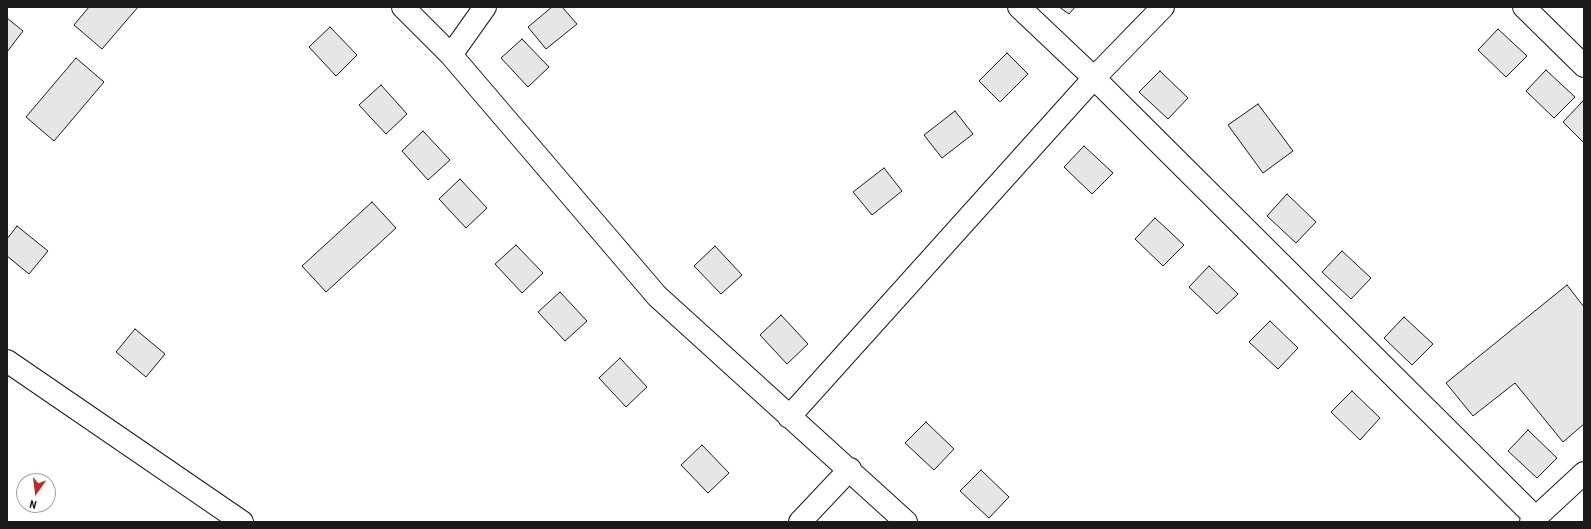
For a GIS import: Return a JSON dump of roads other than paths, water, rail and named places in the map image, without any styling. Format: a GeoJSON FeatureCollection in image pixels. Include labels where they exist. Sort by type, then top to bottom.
{"type":"FeatureCollection","features":[{"type":"Feature","properties":{"kind":"street"},"geometry":{"type":"LineString","coordinates":[[403,7],[451,55],[657,296],[789,417],[850,469],[906,522]]}},
{"type":"Feature","properties":{"kind":"street"},"geometry":{"type":"LineString","coordinates":[[451,55],[486,7]]}},
{"type":"Feature","properties":{"kind":"street"},"geometry":{"type":"LineString","coordinates":[[1019,7],[1094,78],[1533,520],[1584,473]]}},
{"type":"Feature","properties":{"kind":"street"},"geometry":{"type":"LineString","coordinates":[[789,417],[1094,78],[1163,7]]}},
{"type":"Feature","properties":{"kind":"street"},"geometry":{"type":"LineString","coordinates":[[1524,7],[1584,66]]}},
{"type":"Feature","properties":{"kind":"street"},"geometry":{"type":"LineString","coordinates":[[7,361],[242,522]]}},
{"type":"Feature","properties":{"kind":"street"},"geometry":{"type":"LineString","coordinates":[[800,522],[850,469]]}}]}
